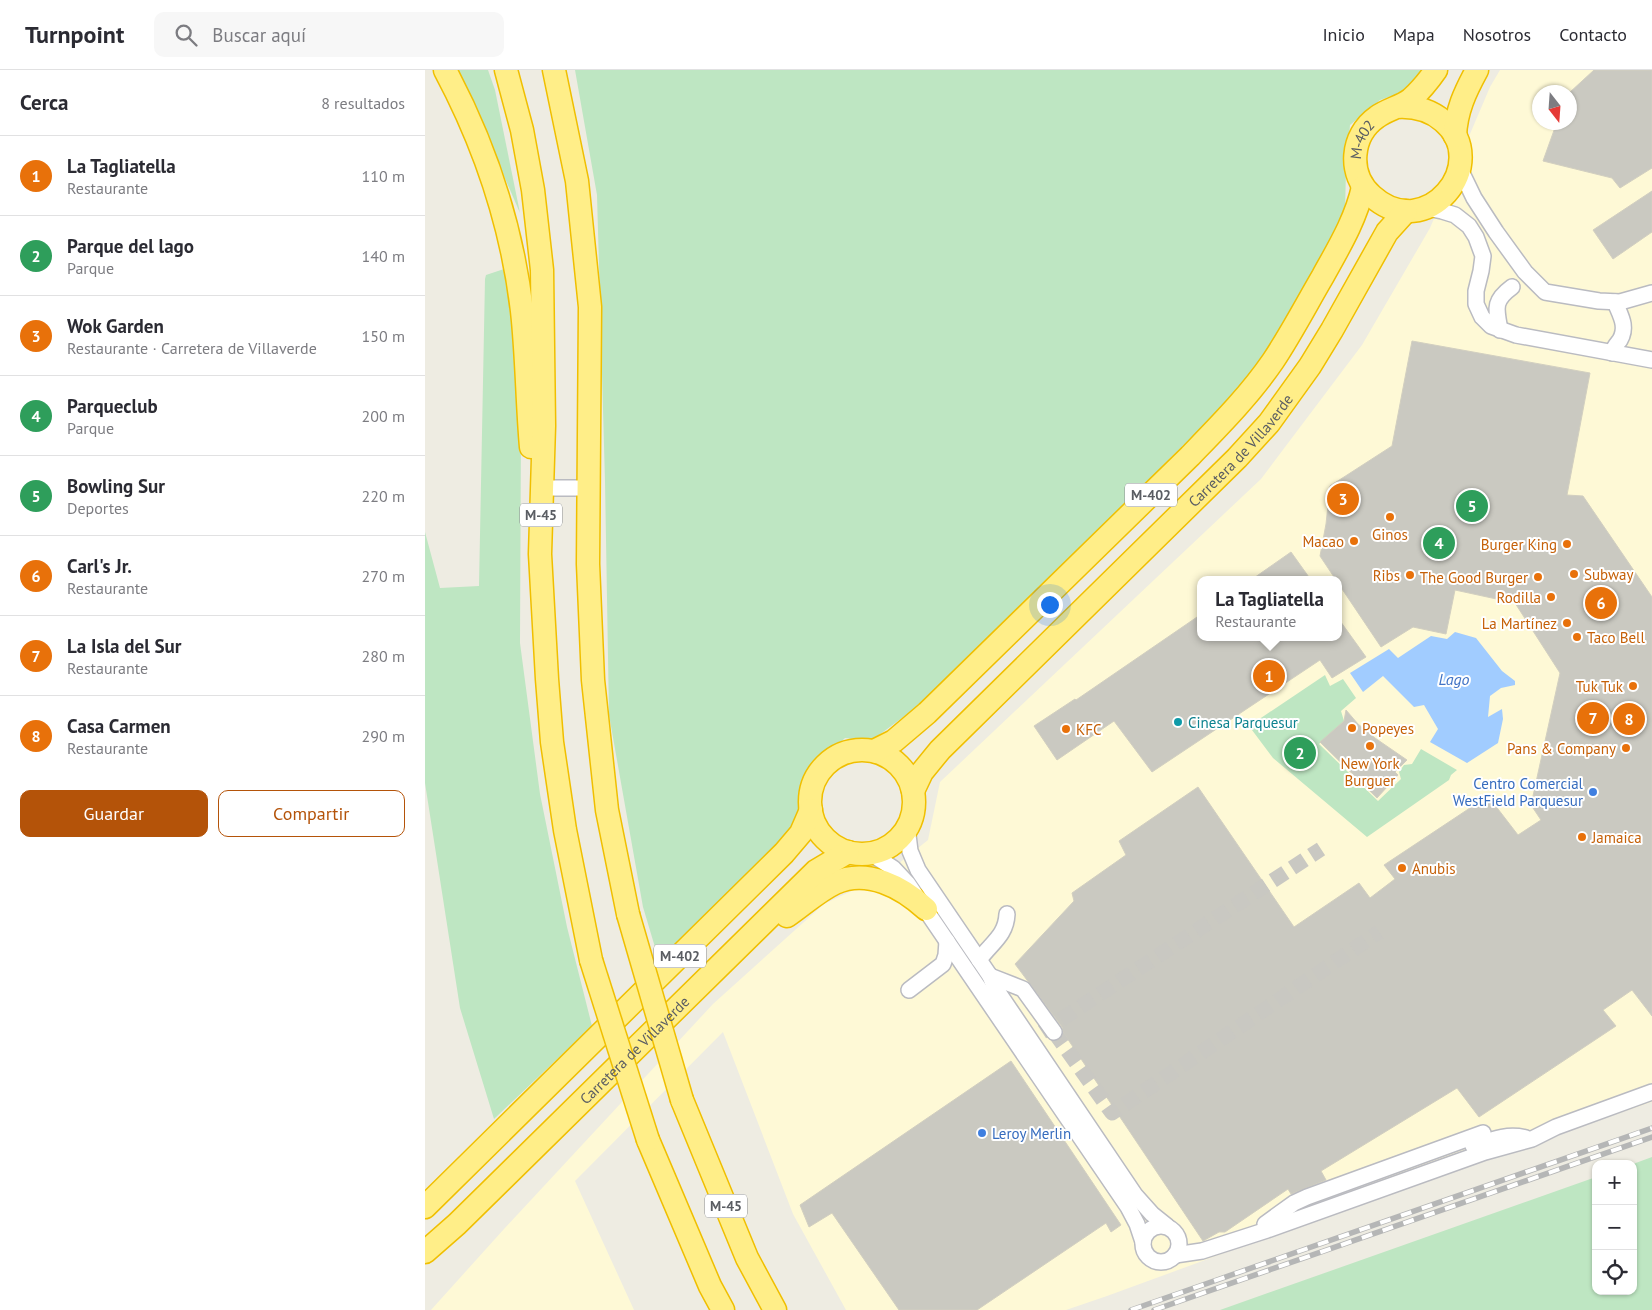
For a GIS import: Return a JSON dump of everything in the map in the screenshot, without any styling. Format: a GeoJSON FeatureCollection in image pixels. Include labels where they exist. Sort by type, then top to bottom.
{"type":"FeatureCollection","features":[{"type":"Feature","properties":{"kind":"highway"},"geometry":{"type":"LineString","coordinates":[[445,70],[483,151],[496,188],[512,247],[524,332],[540,554]]}},
{"type":"Feature","properties":{"kind":"highway","name":"M-45"},"geometry":{"type":"LineString","coordinates":[[506,70],[522,130],[533,190],[542,270],[544,426],[540,554],[552,742],[565,830],[591,960],[647,1140],[710,1286],[723,1310]]}},
{"type":"Feature","properties":{"kind":"highway","name":"M-45"},"geometry":{"type":"LineString","coordinates":[[554,70],[577,182],[590,307],[588,564],[593,680],[607,810],[628,914],[682,1100],[747,1258],[775,1310]]}},
{"type":"Feature","properties":{"kind":"highway"},"geometry":{"type":"LineString","coordinates":[[568,70],[577,182]]}},
{"type":"Feature","properties":{"kind":"highway"},"geometry":{"type":"LineString","coordinates":[[1397,107],[1413,97],[1436,70]]}},
{"type":"Feature","properties":{"kind":"highway"},"geometry":{"type":"LineString","coordinates":[[1455,136],[1461,101],[1477,70]]}},
{"type":"Feature","properties":{"kind":"highway"},"geometry":{"type":"LineString","coordinates":[[1363,186],[1382,204],[1397,210],[1417,210],[1445,195],[1453,183],[1459,167],[1459,147],[1455,136],[1447,124],[1431,112],[1417,108],[1397,107]]}},
{"type":"Feature","properties":{"kind":"highway","name":"M-402"},"geometry":{"type":"LineString","coordinates":[[1363,186],[1355,163],[1356,148],[1361,134],[1377,117],[1397,107]]}},
{"type":"Feature","properties":{"kind":"highway","name":"Carretera de Villaverde"},"geometry":{"type":"LineString","coordinates":[[874,751],[894,741],[927,713],[1190,456],[1231,413],[1272,363],[1291,332],[1350,227],[1358,207],[1363,186]]}},
{"type":"Feature","properties":{"kind":"highway","name":"Carretera de Villaverde"},"geometry":{"type":"LineString","coordinates":[[913,791],[922,772],[943,747],[1225,470],[1269,422],[1320,351],[1387,232],[1417,210]]}},
{"type":"Feature","properties":{"kind":"highway"},"geometry":{"type":"LineString","coordinates":[[874,751],[896,763],[901,768],[913,791]]}},
{"type":"Feature","properties":{"kind":"highway","name":"M-402"},"geometry":{"type":"LineString","coordinates":[[429,1201],[791,847],[804,827],[811,810],[813,786],[827,764],[834,758],[851,752],[874,751]]}},
{"type":"Feature","properties":{"kind":"highway","name":"M-402"},"geometry":{"type":"LineString","coordinates":[[907,828],[913,813],[913,791]]}},
{"type":"Feature","properties":{"kind":"highway"},"geometry":{"type":"LineString","coordinates":[[811,810],[820,832],[830,842],[848,852],[858,854],[883,850],[898,839],[907,828]]}},
{"type":"Feature","properties":{"kind":"highway","name":"Carretera de Villaverde"},"geometry":{"type":"LineString","coordinates":[[425,1252],[457,1224],[817,871],[848,852]]}},
{"type":"Feature","properties":{"kind":"highway"},"geometry":{"type":"LineString","coordinates":[[733,952],[822,891],[835,883],[848,879],[864,878],[889,884],[911,896],[926,909]]}},
{"type":"Feature","properties":{"kind":"highway"},"geometry":{"type":"LineString","coordinates":[[425,1260],[457,1224]]}},
{"type":"Feature","properties":{"kind":"street"},"geometry":{"type":"LineString","coordinates":[[1459,167],[1474,198],[1496,232],[1525,272],[1545,292],[1615,302],[1652,293]]}},
{"type":"Feature","properties":{"kind":"street"},"geometry":{"type":"LineString","coordinates":[[1417,210],[1442,211],[1455,215],[1469,226],[1477,237],[1483,256],[1476,291],[1476,304],[1481,317],[1491,326],[1516,335],[1652,360]]}},
{"type":"Feature","properties":{"kind":"street"},"geometry":{"type":"LineString","coordinates":[[1500,330],[1497,310],[1501,295],[1512,286]]}},
{"type":"Feature","properties":{"kind":"street"},"geometry":{"type":"LineString","coordinates":[[1612,354],[1614,347],[1621,338],[1624,325],[1615,302]]}},
{"type":"Feature","properties":{"kind":"street","name":"M-45"},"geometry":{"type":"LineString","coordinates":[[542,488],[589,488]]}},
{"type":"Feature","properties":{"kind":"street"},"geometry":{"type":"LineString","coordinates":[[907,828],[910,851],[918,870],[1135,1196],[1152,1214],[1175,1232],[1178,1240],[1178,1248],[1175,1255]]}},
{"type":"Feature","properties":{"kind":"street"},"geometry":{"type":"LineString","coordinates":[[870,852],[904,878],[926,909],[1128,1207],[1137,1224],[1148,1256],[1157,1261],[1167,1261],[1175,1255],[1202,1251],[1267,1230],[1485,1152],[1531,1139],[1556,1127],[1652,1092]]}},
{"type":"Feature","properties":{"kind":"street"},"geometry":{"type":"LineString","coordinates":[[979,960],[1002,934],[1007,925],[1007,914]]}},
{"type":"Feature","properties":{"kind":"street"},"geometry":{"type":"LineString","coordinates":[[964,939],[982,941],[1002,934]]}},
{"type":"Feature","properties":{"kind":"street"},"geometry":{"type":"LineString","coordinates":[[909,990],[943,964],[947,941]]}},
{"type":"Feature","properties":{"kind":"street"},"geometry":{"type":"LineString","coordinates":[[990,976],[1023,989],[1053,1032]]}},
{"type":"Feature","properties":{"kind":"street"},"geometry":{"type":"LineString","coordinates":[[1265,1224],[1307,1197],[1493,1129],[1509,1126],[1556,1127]]}},
{"type":"Feature","properties":{"kind":"street"},"geometry":{"type":"LineString","coordinates":[[1239,1238],[1302,1208],[1406,1168],[1503,1136],[1531,1139]]}},
{"type":"Feature","properties":{"kind":"street"},"geometry":{"type":"LineString","coordinates":[[1143,1242],[1146,1234],[1151,1229],[1167,1226]]}},
{"type":"Feature","properties":{"kind":"shaded area"},"geometry":{"type":"Polygon","coordinates":[[[1500,70],[1652,70],[1652,1102],[1432,1177],[1066,1310],[846,1310],[793,1214],[723,1032],[575,1181],[634,1310],[431,1310],[713,1004],[824,904],[883,876],[928,840],[940,782],[1261,479],[1362,345],[1430,228],[1490,87],[1500,70]]]}},
{"type":"Feature","properties":{"kind":"green space"},"geometry":{"type":"Polygon","coordinates":[[[458,70],[488,70],[495,90],[520,213],[458,70]]]}},
{"type":"Feature","properties":{"kind":"green space"},"geometry":{"type":"Polygon","coordinates":[[[575,70],[1423,70],[1400,93],[1380,100],[1350,125],[1345,212],[1303,293],[1247,383],[1166,462],[1080,555],[926,700],[871,741],[845,738],[814,768],[801,809],[782,843],[660,964],[643,907],[609,715],[597,195],[575,70]]]}},
{"type":"Feature","properties":{"kind":"green space"},"geometry":{"type":"Polygon","coordinates":[[[504,269],[516,348],[521,424],[520,643],[540,794],[567,927],[592,1026],[494,1119],[460,1008],[425,783],[425,532],[440,588],[479,586],[485,279],[486,275],[504,269]]]}},
{"type":"Feature","properties":{"kind":"green space"},"geometry":{"type":"Polygon","coordinates":[[[1325,675],[1330,686],[1343,679],[1356,698],[1341,711],[1344,721],[1319,744],[1378,801],[1401,779],[1399,772],[1404,765],[1412,764],[1421,749],[1457,770],[1451,775],[1449,780],[1367,837],[1273,758],[1249,726],[1325,675]]]}},
{"type":"Feature","properties":{"kind":"green space"},"geometry":{"type":"Polygon","coordinates":[[[1652,1157],[1652,1310],[1220,1310],[1592,1178],[1592,1295],[1637,1295],[1637,1163],[1652,1157]]]}},
{"type":"Feature","properties":{"kind":"water","name":"Lago"},"geometry":{"type":"Polygon","coordinates":[[[1455,632],[1476,638],[1502,671],[1515,681],[1515,685],[1501,688],[1490,696],[1488,717],[1502,709],[1503,719],[1498,743],[1467,763],[1430,742],[1438,729],[1424,705],[1414,707],[1383,676],[1363,692],[1350,673],[1389,649],[1398,658],[1431,636],[1447,639],[1455,632]]]}},
{"type":"Feature","properties":{"kind":"building"},"geometry":{"type":"Polygon","coordinates":[[[1594,70],[1652,70],[1652,168],[1620,188],[1612,178],[1543,161],[1554,130],[1577,130],[1577,86],[1594,70]]]}},
{"type":"Feature","properties":{"kind":"building"},"geometry":{"type":"Polygon","coordinates":[[[1652,191],[1652,232],[1613,259],[1593,230],[1652,191]]]}},
{"type":"Feature","properties":{"kind":"building","name":"Centro Comercial WestField Parquesur"},"geometry":{"type":"Polygon","coordinates":[[[1412,341],[1590,373],[1567,495],[1583,496],[1652,597],[1652,1016],[1632,990],[1603,1010],[1616,1026],[1479,1117],[1457,1088],[1321,1171],[1326,1180],[1291,1194],[1288,1189],[1225,1232],[1219,1232],[1203,1241],[1063,1032],[1062,1027],[1015,964],[1074,901],[1072,893],[1126,855],[1119,841],[1198,787],[1294,927],[1359,883],[1370,898],[1395,879],[1384,865],[1488,796],[1518,835],[1541,820],[1531,805],[1560,673],[1515,603],[1455,590],[1446,634],[1413,627],[1381,647],[1342,589],[1342,576],[1333,576],[1320,556],[1330,486],[1392,446],[1412,341]]]}},
{"type":"Feature","properties":{"kind":"building"},"geometry":{"type":"Polygon","coordinates":[[[1291,552],[1308,576],[1257,576],[1291,552]]]}},
{"type":"Feature","properties":{"kind":"building"},"geometry":{"type":"Polygon","coordinates":[[[1197,617],[1197,641],[1342,641],[1342,624],[1366,657],[1332,678],[1320,660],[1152,772],[1114,721],[1057,760],[1034,726],[1076,700],[1197,617]]]}},
{"type":"Feature","properties":{"kind":"building"},"geometry":{"type":"Polygon","coordinates":[[[1346,710],[1358,724],[1375,738],[1407,760],[1395,772],[1398,775],[1377,798],[1320,742],[1344,721],[1346,710]]]}},
{"type":"Feature","properties":{"kind":"building","name":"Leroy Merlin"},"geometry":{"type":"Polygon","coordinates":[[[1011,1061],[1121,1225],[1111,1232],[1106,1223],[977,1310],[899,1310],[832,1213],[809,1227],[800,1205],[1011,1061]]]}},
{"type":"Feature","properties":{"kind":"tunnel"},"geometry":{"type":"LineString","coordinates":[[1042,1032],[1321,849]]}},
{"type":"Feature","properties":{"kind":"tunnel"},"geometry":{"type":"LineString","coordinates":[[1054,1032],[1112,1113],[1379,932]]}},
{"type":"Feature","properties":{"kind":"railway"},"geometry":{"type":"LineString","coordinates":[[1131,1310],[1652,1128]]}},
{"type":"Feature","properties":{"kind":"railway"},"geometry":{"type":"LineString","coordinates":[[1154,1310],[1652,1137]]}},
{"type":"Feature","properties":{"kind":"place","name":"Wok Garden"},"geometry":{"type":"Point","coordinates":[1343,499]}},
{"type":"Feature","properties":{"kind":"place","name":"Bowling Sur"},"geometry":{"type":"Point","coordinates":[1472,506]}},
{"type":"Feature","properties":{"kind":"place","name":"Ginos"},"geometry":{"type":"Point","coordinates":[1390,517]}},
{"type":"Feature","properties":{"kind":"place","name":"Macao"},"geometry":{"type":"Point","coordinates":[1354,541]}},
{"type":"Feature","properties":{"kind":"place","name":"Parqueclub"},"geometry":{"type":"Point","coordinates":[1439,543]}},
{"type":"Feature","properties":{"kind":"place","name":"Burger King"},"geometry":{"type":"Point","coordinates":[1567,544]}},
{"type":"Feature","properties":{"kind":"place","name":"Subway"},"geometry":{"type":"Point","coordinates":[1574,574]}},
{"type":"Feature","properties":{"kind":"place","name":"Ribs"},"geometry":{"type":"Point","coordinates":[1410,575]}},
{"type":"Feature","properties":{"kind":"place","name":"The Good Burger"},"geometry":{"type":"Point","coordinates":[1538,577]}},
{"type":"Feature","properties":{"kind":"place","name":"Rodilla"},"geometry":{"type":"Point","coordinates":[1551,597]}},
{"type":"Feature","properties":{"kind":"place","name":"Carl's Jr."},"geometry":{"type":"Point","coordinates":[1601,603]}},
{"type":"Feature","properties":{"kind":"place","name":"La Martínez"},"geometry":{"type":"Point","coordinates":[1567,623]}},
{"type":"Feature","properties":{"kind":"place","name":"Taco Bell"},"geometry":{"type":"Point","coordinates":[1577,637]}},
{"type":"Feature","properties":{"kind":"place","name":"La Tagliatella"},"geometry":{"type":"Point","coordinates":[1269,676]}},
{"type":"Feature","properties":{"kind":"place","name":"Tuk Tuk"},"geometry":{"type":"Point","coordinates":[1633,686]}},
{"type":"Feature","properties":{"kind":"place","name":"La Isla del Sur"},"geometry":{"type":"Point","coordinates":[1593,718]}},
{"type":"Feature","properties":{"kind":"place","name":"Casa Carmen"},"geometry":{"type":"Point","coordinates":[1629,719]}},
{"type":"Feature","properties":{"kind":"place","name":"Cinesa Parquesur"},"geometry":{"type":"Point","coordinates":[1178,722]}},
{"type":"Feature","properties":{"kind":"place","name":"Popeyes"},"geometry":{"type":"Point","coordinates":[1352,728]}},
{"type":"Feature","properties":{"kind":"place","name":"KFC"},"geometry":{"type":"Point","coordinates":[1066,729]}},
{"type":"Feature","properties":{"kind":"place","name":"New York Burguer"},"geometry":{"type":"Point","coordinates":[1370,746]}},
{"type":"Feature","properties":{"kind":"place","name":"Pans & Company"},"geometry":{"type":"Point","coordinates":[1626,748]}},
{"type":"Feature","properties":{"kind":"place","name":"Parque del lago"},"geometry":{"type":"Point","coordinates":[1300,753]}},
{"type":"Feature","properties":{"kind":"place","name":"Centro Comercial WestField Parquesur"},"geometry":{"type":"Point","coordinates":[1593,792]}},
{"type":"Feature","properties":{"kind":"place","name":"Jamaica"},"geometry":{"type":"Point","coordinates":[1582,837]}},
{"type":"Feature","properties":{"kind":"place","name":"Anubis"},"geometry":{"type":"Point","coordinates":[1402,868]}},
{"type":"Feature","properties":{"kind":"place","name":"Leroy Merlin"},"geometry":{"type":"Point","coordinates":[982,1133]}}]}
